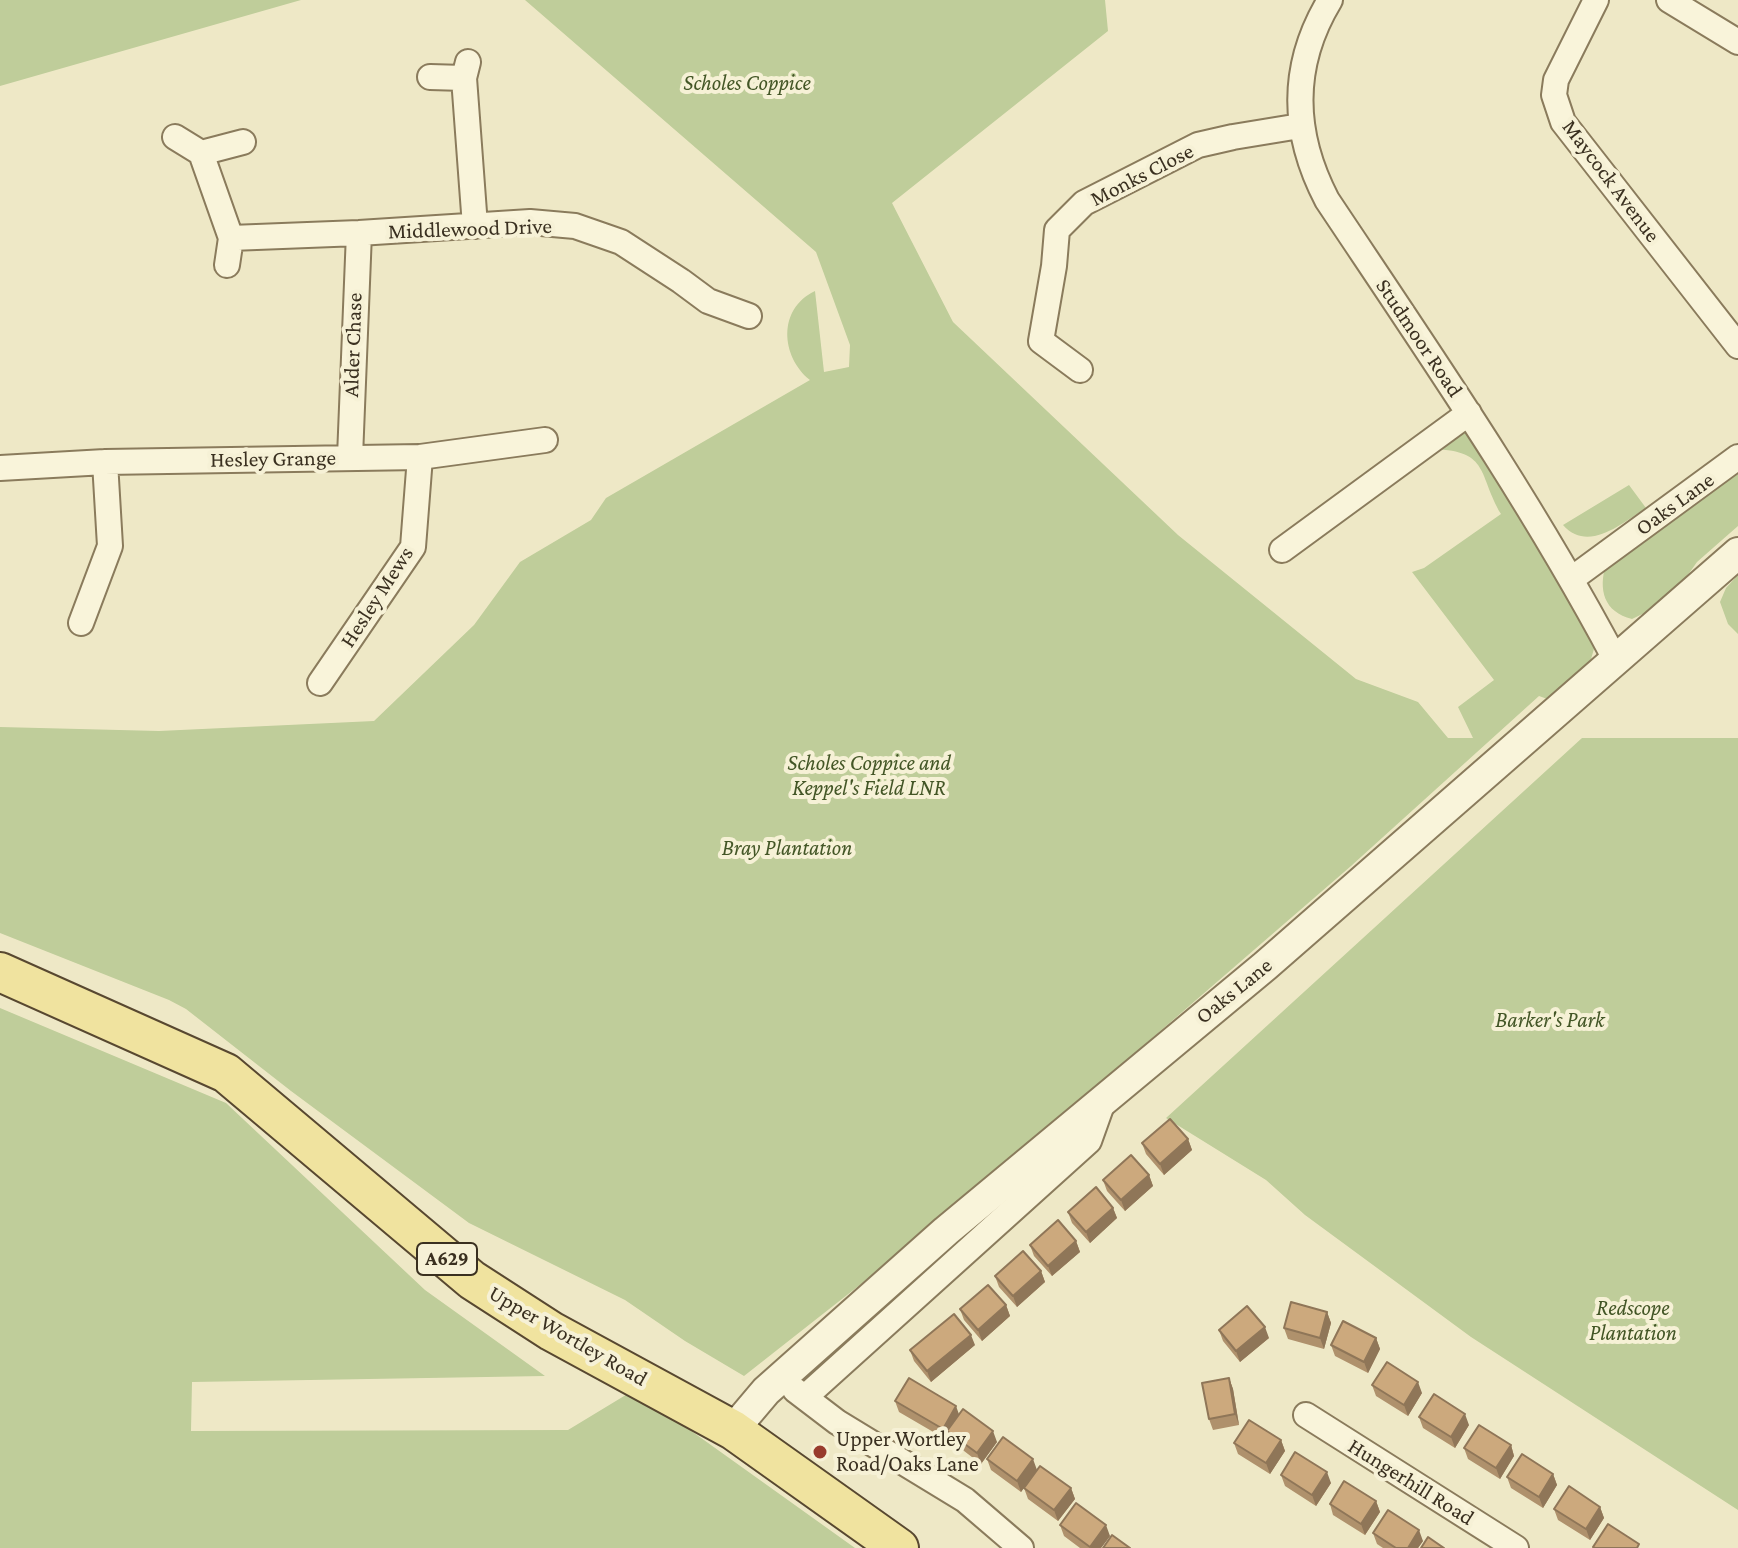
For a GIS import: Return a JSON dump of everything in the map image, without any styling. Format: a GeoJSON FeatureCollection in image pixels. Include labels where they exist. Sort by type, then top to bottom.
{"type":"FeatureCollection","features":[{"type":"Feature","properties":{"kind":"main road","name":"Upper Wortley Road"},"geometry":{"type":"LineString","coordinates":[[0,972],[226,1073],[472,1280],[551,1331],[733,1430],[899,1548]]}},
{"type":"Feature","properties":{"kind":"street","name":"Studmoor Road"},"geometry":{"type":"LineString","coordinates":[[1330,0],[1309,44],[1300,92],[1300,126],[1311,169],[1327,200],[1469,413],[1573,578],[1615,659]]}},
{"type":"Feature","properties":{"kind":"street","name":"Maycock Avenue"},"geometry":{"type":"LineString","coordinates":[[1596,0],[1556,80],[1554,95],[1563,122],[1738,346]]}},
{"type":"Feature","properties":{"kind":"street"},"geometry":{"type":"LineString","coordinates":[[1669,0],[1738,42]]}},
{"type":"Feature","properties":{"kind":"street"},"geometry":{"type":"LineString","coordinates":[[430,77],[466,70],[475,226]]}},
{"type":"Feature","properties":{"kind":"street","name":"Monks Close"},"geometry":{"type":"LineString","coordinates":[[1080,370],[1041,341],[1057,230],[1084,203],[1198,145],[1300,126]]}},
{"type":"Feature","properties":{"kind":"street"},"geometry":{"type":"LineString","coordinates":[[175,137],[201,153],[231,238],[227,265]]}},
{"type":"Feature","properties":{"kind":"street"},"geometry":{"type":"LineString","coordinates":[[201,153],[243,142]]}},
{"type":"Feature","properties":{"kind":"street","name":"Middlewood Drive"},"geometry":{"type":"LineString","coordinates":[[231,238],[530,222],[575,226],[621,242],[708,301],[749,316]]}},
{"type":"Feature","properties":{"kind":"street","name":"Alder Chase"},"geometry":{"type":"LineString","coordinates":[[350,457],[359,233]]}},
{"type":"Feature","properties":{"kind":"street"},"geometry":{"type":"LineString","coordinates":[[1282,550],[1469,413]]}},
{"type":"Feature","properties":{"kind":"street","name":"Hesley Grange"},"geometry":{"type":"LineString","coordinates":[[0,468],[105,462],[420,457],[545,440]]}},
{"type":"Feature","properties":{"kind":"street","name":"Hesley Mews"},"geometry":{"type":"LineString","coordinates":[[320,683],[413,547],[420,457]]}},
{"type":"Feature","properties":{"kind":"street","name":"Oaks Lane"},"geometry":{"type":"LineString","coordinates":[[1573,578],[1738,457]]}},
{"type":"Feature","properties":{"kind":"street"},"geometry":{"type":"LineString","coordinates":[[81,623],[110,546],[105,462]]}},
{"type":"Feature","properties":{"kind":"street","name":"Oaks Lane"},"geometry":{"type":"LineString","coordinates":[[733,1430],[766,1391],[946,1231],[1265,966],[1738,553]]}},
{"type":"Feature","properties":{"kind":"street"},"geometry":{"type":"LineString","coordinates":[[805,1397],[1089,1141],[1105,1097]]}},
{"type":"Feature","properties":{"kind":"street"},"geometry":{"type":"LineString","coordinates":[[780,1379],[837,1422],[965,1500],[1021,1548]]}},
{"type":"Feature","properties":{"kind":"street","name":"Hungerhill Road"},"geometry":{"type":"LineString","coordinates":[[1306,1415],[1516,1548]]}},
{"type":"Feature","properties":{"kind":"green space"},"geometry":{"type":"Polygon","coordinates":[[[0,0],[301,0],[0,86],[0,0]]]}},
{"type":"Feature","properties":{"kind":"green space","name":"Scholes Coppice and Keppel's Field LNR"},"geometry":{"type":"Polygon","coordinates":[[[525,0],[1105,0],[1108,31],[892,203],[953,322],[1178,535],[1356,679],[1418,702],[1448,738],[1473,738],[1458,707],[1494,680],[1412,572],[1424,568],[1501,514],[1474,460],[1452,451],[1434,449],[1458,432],[1470,433],[1596,642],[1591,659],[1550,700],[1539,696],[1351,866],[936,1225],[744,1376],[625,1300],[469,1223],[186,1009],[0,933],[0,727],[159,731],[374,721],[474,625],[520,562],[591,520],[606,498],[810,380],[793,359],[787,334],[794,309],[815,291],[824,372],[849,367],[850,345],[816,252],[525,0]]]}},
{"type":"Feature","properties":{"kind":"green space"},"geometry":{"type":"Polygon","coordinates":[[[1738,473],[1738,526],[1697,562],[1659,606],[1632,619],[1615,611],[1603,591],[1606,564],[1738,473]]]}},
{"type":"Feature","properties":{"kind":"green space"},"geometry":{"type":"Polygon","coordinates":[[[1629,485],[1646,508],[1626,521],[1594,536],[1573,533],[1563,525],[1629,485]]]}},
{"type":"Feature","properties":{"kind":"green space"},"geometry":{"type":"Polygon","coordinates":[[[1738,575],[1738,634],[1728,624],[1720,602],[1726,588],[1738,575]]]}},
{"type":"Feature","properties":{"kind":"green space","name":"Barker's Park"},"geometry":{"type":"Polygon","coordinates":[[[1582,738],[1738,738],[1738,1510],[1471,1337],[1305,1215],[1266,1180],[1166,1118],[1582,738]]]}},
{"type":"Feature","properties":{"kind":"green space"},"geometry":{"type":"Polygon","coordinates":[[[0,1008],[226,1103],[425,1290],[545,1376],[192,1382],[191,1431],[568,1430],[634,1390],[855,1548],[0,1548],[0,1008]]]}},
{"type":"Feature","properties":{"kind":"building"},"geometry":{"type":"Polygon","coordinates":[[[1170,1119],[1188,1139],[1160,1164],[1142,1143],[1170,1119]]]}},
{"type":"Feature","properties":{"kind":"building"},"geometry":{"type":"Polygon","coordinates":[[[1131,1155],[1149,1175],[1121,1200],[1103,1180],[1131,1155]]]}},
{"type":"Feature","properties":{"kind":"building"},"geometry":{"type":"Polygon","coordinates":[[[1096,1187],[1113,1208],[1086,1232],[1068,1212],[1096,1187]]]}},
{"type":"Feature","properties":{"kind":"building"},"geometry":{"type":"Polygon","coordinates":[[[1058,1220],[1076,1241],[1048,1266],[1030,1245],[1058,1220]]]}},
{"type":"Feature","properties":{"kind":"building"},"geometry":{"type":"Polygon","coordinates":[[[1023,1251],[1041,1271],[1013,1296],[995,1276],[1023,1251]]]}},
{"type":"Feature","properties":{"kind":"building"},"geometry":{"type":"Polygon","coordinates":[[[988,1285],[1006,1305],[978,1330],[960,1309],[988,1285]]]}},
{"type":"Feature","properties":{"kind":"building"},"geometry":{"type":"Polygon","coordinates":[[[1291,1302],[1327,1312],[1320,1338],[1284,1328],[1291,1302]]]}},
{"type":"Feature","properties":{"kind":"building"},"geometry":{"type":"Polygon","coordinates":[[[1247,1306],[1265,1327],[1236,1351],[1219,1330],[1247,1306]]]}},
{"type":"Feature","properties":{"kind":"building"},"geometry":{"type":"Polygon","coordinates":[[[954,1314],[971,1335],[927,1371],[910,1350],[954,1314]]]}},
{"type":"Feature","properties":{"kind":"building"},"geometry":{"type":"Polygon","coordinates":[[[1343,1321],[1376,1338],[1364,1362],[1331,1345],[1343,1321]]]}},
{"type":"Feature","properties":{"kind":"building"},"geometry":{"type":"Polygon","coordinates":[[[1387,1362],[1418,1382],[1404,1405],[1372,1385],[1387,1362]]]}},
{"type":"Feature","properties":{"kind":"building"},"geometry":{"type":"Polygon","coordinates":[[[909,1378],[956,1406],[943,1429],[895,1401],[909,1378]]]}},
{"type":"Feature","properties":{"kind":"building"},"geometry":{"type":"Polygon","coordinates":[[[1229,1378],[1235,1414],[1209,1419],[1202,1383],[1229,1378]]]}},
{"type":"Feature","properties":{"kind":"building"},"geometry":{"type":"Polygon","coordinates":[[[1434,1394],[1465,1414],[1451,1437],[1419,1417],[1434,1394]]]}},
{"type":"Feature","properties":{"kind":"building"},"geometry":{"type":"Polygon","coordinates":[[[963,1409],[993,1431],[977,1453],[947,1431],[963,1409]]]}},
{"type":"Feature","properties":{"kind":"building"},"geometry":{"type":"Polygon","coordinates":[[[1249,1420],[1281,1440],[1266,1463],[1234,1443],[1249,1420]]]}},
{"type":"Feature","properties":{"kind":"building"},"geometry":{"type":"Polygon","coordinates":[[[1479,1425],[1511,1445],[1496,1468],[1464,1448],[1479,1425]]]}},
{"type":"Feature","properties":{"kind":"building"},"geometry":{"type":"Polygon","coordinates":[[[1003,1437],[1033,1459],[1017,1481],[987,1459],[1003,1437]]]}},
{"type":"Feature","properties":{"kind":"building"},"geometry":{"type":"Polygon","coordinates":[[[1295,1452],[1327,1472],[1312,1495],[1281,1475],[1295,1452]]]}},
{"type":"Feature","properties":{"kind":"building"},"geometry":{"type":"Polygon","coordinates":[[[1522,1454],[1553,1474],[1539,1497],[1507,1477],[1522,1454]]]}},
{"type":"Feature","properties":{"kind":"building"},"geometry":{"type":"Polygon","coordinates":[[[1040,1466],[1071,1488],[1054,1510],[1024,1488],[1040,1466]]]}},
{"type":"Feature","properties":{"kind":"building"},"geometry":{"type":"Polygon","coordinates":[[[1344,1481],[1376,1501],[1361,1524],[1330,1504],[1344,1481]]]}},
{"type":"Feature","properties":{"kind":"building"},"geometry":{"type":"Polygon","coordinates":[[[1569,1486],[1600,1507],[1586,1529],[1554,1509],[1569,1486]]]}},
{"type":"Feature","properties":{"kind":"building"},"geometry":{"type":"Polygon","coordinates":[[[1076,1503],[1106,1525],[1090,1547],[1060,1525],[1076,1503]]]}},
{"type":"Feature","properties":{"kind":"building"},"geometry":{"type":"Polygon","coordinates":[[[1388,1510],[1419,1530],[1408,1548],[1396,1548],[1373,1533],[1388,1510]]]}},
{"type":"Feature","properties":{"kind":"building"},"geometry":{"type":"Polygon","coordinates":[[[1608,1524],[1639,1544],[1637,1548],[1593,1547],[1608,1524]]]}},
{"type":"Feature","properties":{"kind":"building"},"geometry":{"type":"Polygon","coordinates":[[[1112,1535],[1130,1548],[1103,1548],[1112,1535]]]}},
{"type":"Feature","properties":{"kind":"building"},"geometry":{"type":"Polygon","coordinates":[[[1428,1537],[1444,1548],[1421,1548],[1428,1537]]]}},
{"type":"Feature","properties":{"kind":"place","name":"Upper Wortley Road/Oaks Lane"},"geometry":{"type":"Point","coordinates":[820,1452]}},
{"type":"Feature","properties":{"kind":"park label","name":"Scholes Coppice"},"geometry":{"type":"Point","coordinates":[747,83]}},
{"type":"Feature","properties":{"kind":"park label","name":"Bray Plantation"},"geometry":{"type":"Point","coordinates":[787,848]}},
{"type":"Feature","properties":{"kind":"park label","name":"Redscope Plantation"},"geometry":{"type":"Point","coordinates":[1633,1320]}}]}
